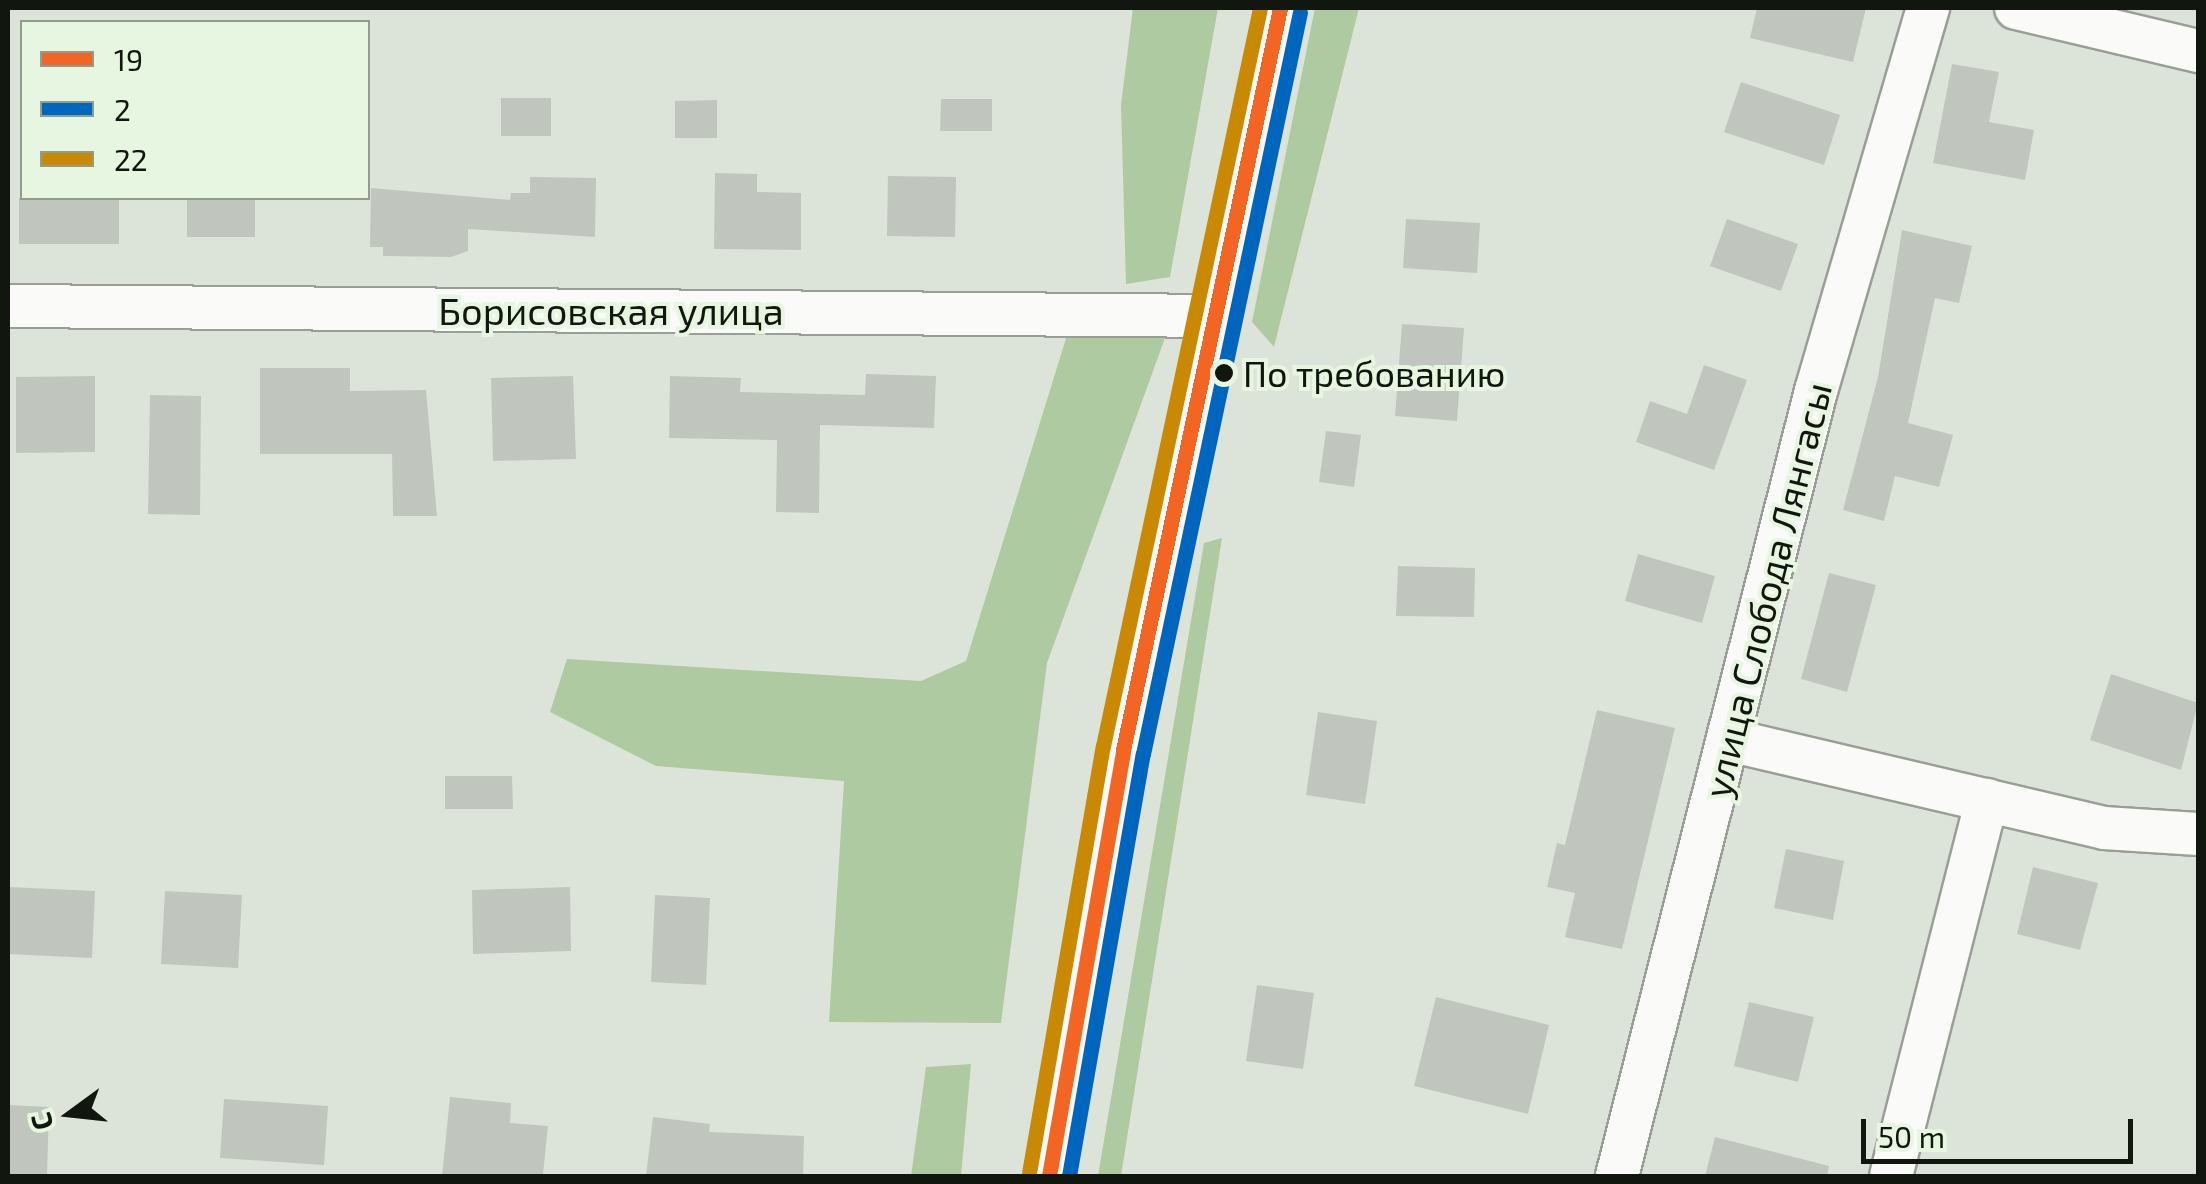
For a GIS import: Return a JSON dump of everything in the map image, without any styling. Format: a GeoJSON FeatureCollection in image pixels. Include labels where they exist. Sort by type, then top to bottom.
{"type":"FeatureCollection","features":[{"type":"Feature","properties":{"kind":"street"},"geometry":{"type":"LineString","coordinates":[[1049,1176],[1123,750],[1280,8]]}},
{"type":"Feature","properties":{"kind":"street","name":"улица Слобода Лянгасы"},"geometry":{"type":"LineString","coordinates":[[1617,1176],[1816,392],[1928,8]]}},
{"type":"Feature","properties":{"kind":"street"},"geometry":{"type":"LineString","coordinates":[[2016,8],[2198,51]]}},
{"type":"Feature","properties":{"kind":"street","name":"Борисовская улица"},"geometry":{"type":"LineString","coordinates":[[8,306],[1215,316]]}},
{"type":"Feature","properties":{"kind":"street"},"geometry":{"type":"LineString","coordinates":[[1729,740],[2104,828],[2198,834]]}},
{"type":"Feature","properties":{"kind":"street"},"geometry":{"type":"LineString","coordinates":[[1891,1176],[1987,800]]}},
{"type":"Feature","properties":{"kind":"green space"},"geometry":{"type":"Polygon","coordinates":[[[1133,8],[1218,8],[1170,277],[1126,284],[1121,105],[1133,8]]]}},
{"type":"Feature","properties":{"kind":"green space"},"geometry":{"type":"Polygon","coordinates":[[[1315,8],[1359,8],[1274,347],[1252,322],[1315,8]]]}},
{"type":"Feature","properties":{"kind":"green space"},"geometry":{"type":"Polygon","coordinates":[[[1169,327],[1047,663],[1001,1023],[829,1022],[844,781],[656,766],[550,712],[567,659],[921,681],[966,661],[1068,332],[1169,327]]]}},
{"type":"Feature","properties":{"kind":"green space"},"geometry":{"type":"Polygon","coordinates":[[[1222,538],[1121,1176],[1098,1176],[1204,543],[1222,538]]]}},
{"type":"Feature","properties":{"kind":"green space"},"geometry":{"type":"Polygon","coordinates":[[[971,1064],[961,1176],[911,1176],[926,1067],[971,1064]]]}},
{"type":"Feature","properties":{"kind":"building"},"geometry":{"type":"Polygon","coordinates":[[[1757,8],[1866,8],[1853,62],[1750,38],[1757,8]]]}},
{"type":"Feature","properties":{"kind":"building"},"geometry":{"type":"Polygon","coordinates":[[[1952,64],[1999,72],[1989,122],[2034,130],[2025,180],[1933,163],[1952,64]]]}},
{"type":"Feature","properties":{"kind":"building"},"geometry":{"type":"Polygon","coordinates":[[[1741,82],[1840,115],[1824,165],[1724,132],[1741,82]]]}},
{"type":"Feature","properties":{"kind":"building"},"geometry":{"type":"Polygon","coordinates":[[[501,98],[551,98],[551,136],[501,136],[501,98]]]}},
{"type":"Feature","properties":{"kind":"building"},"geometry":{"type":"Polygon","coordinates":[[[941,99],[992,99],[992,131],[940,131],[941,99]]]}},
{"type":"Feature","properties":{"kind":"building"},"geometry":{"type":"Polygon","coordinates":[[[717,100],[717,138],[675,138],[675,101],[717,100]]]}},
{"type":"Feature","properties":{"kind":"building"},"geometry":{"type":"Polygon","coordinates":[[[715,173],[757,174],[757,192],[801,193],[801,250],[714,249],[715,173]]]}},
{"type":"Feature","properties":{"kind":"building"},"geometry":{"type":"Polygon","coordinates":[[[888,176],[956,177],[955,237],[887,236],[888,176]]]}},
{"type":"Feature","properties":{"kind":"building"},"geometry":{"type":"Polygon","coordinates":[[[530,177],[596,178],[595,237],[468,229],[468,251],[451,257],[383,256],[383,247],[370,247],[371,188],[510,200],[511,193],[530,193],[530,177]]]}},
{"type":"Feature","properties":{"kind":"building"},"geometry":{"type":"Polygon","coordinates":[[[19,198],[119,200],[119,244],[19,244],[19,198]]]}},
{"type":"Feature","properties":{"kind":"building"},"geometry":{"type":"Polygon","coordinates":[[[187,200],[255,200],[255,237],[187,237],[187,200]]]}},
{"type":"Feature","properties":{"kind":"building"},"geometry":{"type":"Polygon","coordinates":[[[1406,219],[1480,223],[1477,273],[1403,268],[1406,219]]]}},
{"type":"Feature","properties":{"kind":"building"},"geometry":{"type":"Polygon","coordinates":[[[1727,219],[1798,244],[1781,291],[1710,266],[1727,219]]]}},
{"type":"Feature","properties":{"kind":"building"},"geometry":{"type":"Polygon","coordinates":[[[1902,230],[1972,246],[1959,303],[1935,298],[1908,423],[1953,435],[1939,487],[1895,476],[1884,521],[1843,510],[1878,377],[1902,230]]]}},
{"type":"Feature","properties":{"kind":"building"},"geometry":{"type":"Polygon","coordinates":[[[1402,324],[1464,328],[1457,421],[1395,416],[1402,324]]]}},
{"type":"Feature","properties":{"kind":"building"},"geometry":{"type":"Polygon","coordinates":[[[1704,365],[1747,380],[1714,470],[1636,442],[1650,401],[1687,414],[1704,365]]]}},
{"type":"Feature","properties":{"kind":"building"},"geometry":{"type":"Polygon","coordinates":[[[260,368],[350,368],[350,391],[426,390],[437,516],[393,516],[392,454],[260,454],[260,368]]]}},
{"type":"Feature","properties":{"kind":"building"},"geometry":{"type":"Polygon","coordinates":[[[866,374],[936,376],[934,428],[820,425],[819,513],[776,512],[777,440],[669,438],[670,376],[741,378],[740,392],[865,395],[866,374]]]}},
{"type":"Feature","properties":{"kind":"building"},"geometry":{"type":"Polygon","coordinates":[[[95,376],[95,452],[16,453],[16,377],[95,376]]]}},
{"type":"Feature","properties":{"kind":"building"},"geometry":{"type":"Polygon","coordinates":[[[573,376],[576,459],[493,461],[491,378],[573,376]]]}},
{"type":"Feature","properties":{"kind":"building"},"geometry":{"type":"Polygon","coordinates":[[[150,395],[201,396],[200,515],[148,514],[150,395]]]}},
{"type":"Feature","properties":{"kind":"building"},"geometry":{"type":"Polygon","coordinates":[[[1326,431],[1361,435],[1354,487],[1319,482],[1326,431]]]}},
{"type":"Feature","properties":{"kind":"building"},"geometry":{"type":"Polygon","coordinates":[[[1638,554],[1715,576],[1702,623],[1625,601],[1638,554]]]}},
{"type":"Feature","properties":{"kind":"building"},"geometry":{"type":"Polygon","coordinates":[[[1398,566],[1475,568],[1474,617],[1396,616],[1398,566]]]}},
{"type":"Feature","properties":{"kind":"building"},"geometry":{"type":"Polygon","coordinates":[[[1829,573],[1876,585],[1847,692],[1801,679],[1829,573]]]}},
{"type":"Feature","properties":{"kind":"building"},"geometry":{"type":"Polygon","coordinates":[[[2111,674],[2198,703],[2181,770],[2090,740],[2111,674]]]}},
{"type":"Feature","properties":{"kind":"building"},"geometry":{"type":"Polygon","coordinates":[[[1597,710],[1675,728],[1622,949],[1565,937],[1575,893],[1547,887],[1557,843],[1565,845],[1597,710]]]}},
{"type":"Feature","properties":{"kind":"building"},"geometry":{"type":"Polygon","coordinates":[[[1318,712],[1377,721],[1365,804],[1306,795],[1318,712]]]}},
{"type":"Feature","properties":{"kind":"building"},"geometry":{"type":"Polygon","coordinates":[[[445,776],[512,776],[513,809],[445,809],[445,776]]]}},
{"type":"Feature","properties":{"kind":"building"},"geometry":{"type":"Polygon","coordinates":[[[1786,849],[1844,861],[1833,920],[1774,908],[1786,849]]]}},
{"type":"Feature","properties":{"kind":"building"},"geometry":{"type":"Polygon","coordinates":[[[2033,867],[2098,883],[2080,950],[2017,934],[2033,867]]]}},
{"type":"Feature","properties":{"kind":"building"},"geometry":{"type":"Polygon","coordinates":[[[8,887],[95,891],[92,958],[8,954],[8,887]]]}},
{"type":"Feature","properties":{"kind":"building"},"geometry":{"type":"Polygon","coordinates":[[[570,887],[571,951],[473,954],[472,890],[570,887]]]}},
{"type":"Feature","properties":{"kind":"building"},"geometry":{"type":"Polygon","coordinates":[[[165,891],[242,895],[238,968],[161,964],[165,891]]]}},
{"type":"Feature","properties":{"kind":"building"},"geometry":{"type":"Polygon","coordinates":[[[655,895],[710,898],[706,985],[651,982],[655,895]]]}},
{"type":"Feature","properties":{"kind":"building"},"geometry":{"type":"Polygon","coordinates":[[[1257,985],[1314,993],[1303,1069],[1246,1061],[1257,985]]]}},
{"type":"Feature","properties":{"kind":"building"},"geometry":{"type":"Polygon","coordinates":[[[1436,997],[1549,1025],[1528,1114],[1414,1086],[1436,997]]]}},
{"type":"Feature","properties":{"kind":"building"},"geometry":{"type":"Polygon","coordinates":[[[1749,1002],[1814,1017],[1798,1082],[1734,1066],[1749,1002]]]}},
{"type":"Feature","properties":{"kind":"building"},"geometry":{"type":"Polygon","coordinates":[[[450,1097],[511,1103],[510,1123],[548,1126],[543,1174],[442,1176],[450,1097]]]}},
{"type":"Feature","properties":{"kind":"building"},"geometry":{"type":"Polygon","coordinates":[[[224,1099],[328,1106],[324,1165],[220,1158],[224,1099]]]}},
{"type":"Feature","properties":{"kind":"building"},"geometry":{"type":"Polygon","coordinates":[[[8,1105],[49,1107],[47,1176],[8,1176],[8,1105]]]}},
{"type":"Feature","properties":{"kind":"building"},"geometry":{"type":"Polygon","coordinates":[[[653,1117],[710,1124],[709,1132],[804,1136],[803,1176],[646,1176],[653,1117]]]}},
{"type":"Feature","properties":{"kind":"building"},"geometry":{"type":"Polygon","coordinates":[[[1715,1137],[1829,1166],[1827,1176],[1705,1176],[1715,1137]]]}},
{"type":"Feature","properties":{"kind":"transit line","name":"22"},"geometry":{"type":"LineString","coordinates":[[1029,1173],[1103,746],[1260,8]]}},
{"type":"Feature","properties":{"kind":"transit line","name":"19"},"geometry":{"type":"LineString","coordinates":[[1049,1176],[1123,750],[1280,8]]}},
{"type":"Feature","properties":{"kind":"transit line","name":"2"},"geometry":{"type":"LineString","coordinates":[[1069,1176],[1143,754],[1300,12]]}},
{"type":"Feature","properties":{"kind":"place","name":"По требованию"},"geometry":{"type":"Point","coordinates":[1224,373]}}]}
